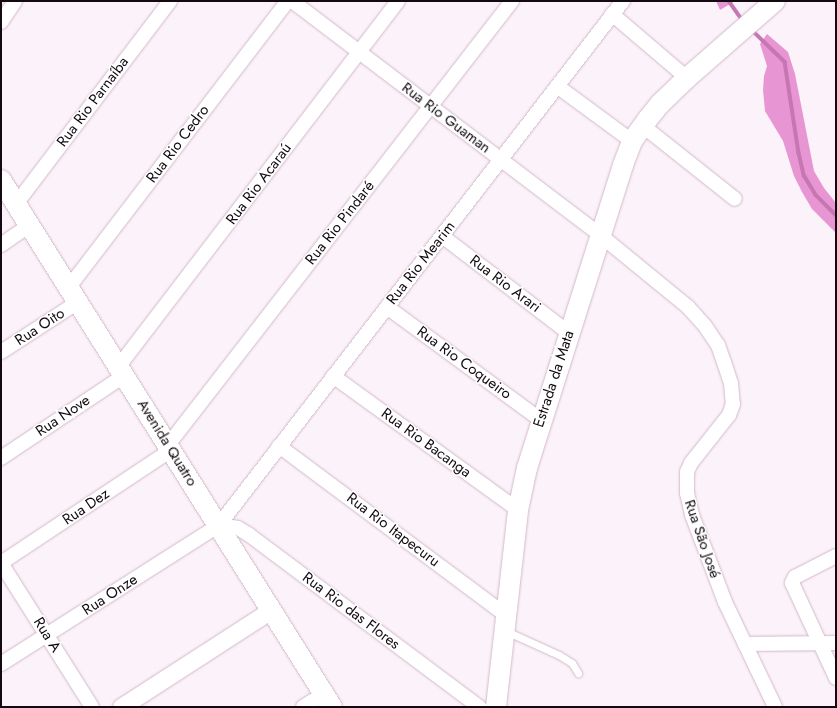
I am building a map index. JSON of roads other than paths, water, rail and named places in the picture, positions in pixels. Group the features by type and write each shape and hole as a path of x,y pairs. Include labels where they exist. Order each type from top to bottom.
{"main road":[{"name":"Estrada da Mata","path":"496,707 518,510 527,468 600,235 637,134 687,78 775,1"},
{"name":"Avenida Quatro","path":"1,180 122,370 328,700"}],"street":[{"path":"1,22 15,1"},
{"name":"Rua Rio Parnaíba","path":"16,204 170,1"},
{"name":"Rua Rio Cedro","path":"74,294 288,1"},
{"name":"Rua Rio Guaman","path":"292,1 600,235"},
{"name":"Rua Rio Acaraú","path":"122,370 398,1"},
{"name":"Rua Rio Pindaré","path":"170,448 430,106 512,1"},
{"name":"Rua Rio Mearim","path":"218,525 623,1"},
{"path":"612,14 687,78"},
{"path":"557,86 637,134 735,199"},
{"path":"1,245 30,225"},
{"name":"Rua São José","path":"600,235 688,307 705,326 718,345 731,383 733,404 729,415 691,463 686,481 692,515 725,602 775,707"},
{"name":"Rua Rio Arari","path":"442,236 569,333"},
{"name":"Rua Oito","path":"1,352 74,294"},
{"name":"Rua Rio Coqueiro","path":"387,306 541,420"},
{"name":"Rua Nove","path":"1,458 122,370"},
{"name":"Rua Rio Bacanga","path":"333,376 518,510"},
{"name":"Rua Rio Itapecuru","path":"279,446 505,622"},
{"name":"Rua Dez","path":"1,563 170,448"},
{"name":"Rua Onze","path":"1,664 218,525"},
{"name":"Rua Rio das Flores","path":"218,525 238,528 248,534 479,707"},
{"path":"836,556 795,577 792,582 836,678"},
{"name":"Rua A","path":"1,563 92,707"},
{"path":"121,707 271,610"},
{"path":"744,644 836,643"},
{"path":"303,707 328,700"}],"lane":[{"path":"505,622 572,663 578,673"}],"waterway":[{"path":"729,1 743,21"},
{"path":"752,30 785,62 799,153 804,175 816,195 836,215"}]}
